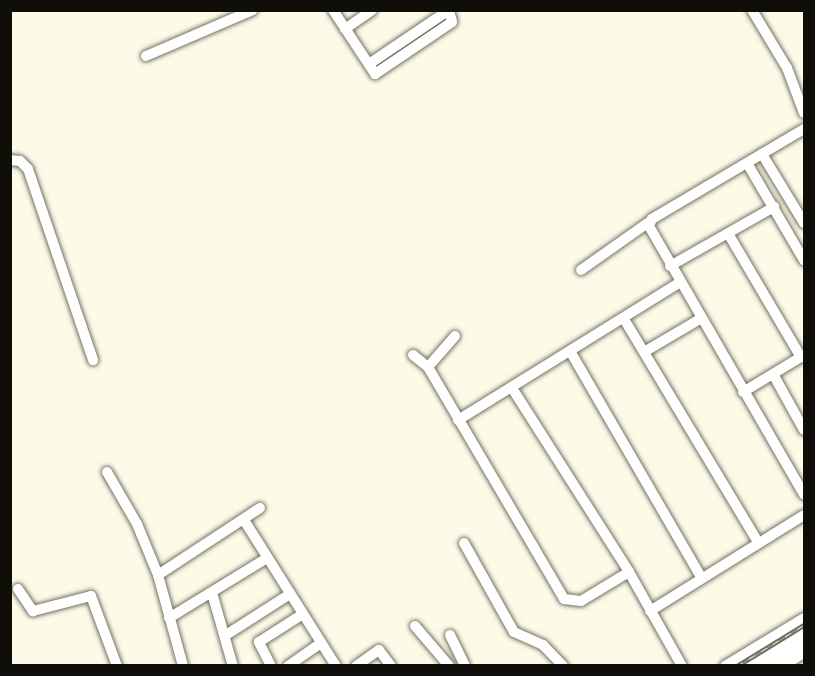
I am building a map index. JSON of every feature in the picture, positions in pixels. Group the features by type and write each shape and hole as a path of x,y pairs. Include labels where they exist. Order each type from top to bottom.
{"highway":[{"path":"751,666 804,634"},
{"path":"778,666 804,649"}],"street":[{"path":"146,56 252,10"},
{"path":"333,10 375,74 452,22 449,11"},
{"path":"345,28 372,10"},
{"path":"752,10 787,68 804,113"},
{"path":"581,270 649,222 804,129"},
{"path":"762,154 804,223"},
{"path":"10,160 20,161 28,169 93,360"},
{"path":"747,163 804,259"},
{"path":"670,266 729,235 774,207"},
{"path":"649,222 679,283 804,495"},
{"path":"729,235 803,356 743,392"},
{"path":"458,420 679,283"},
{"path":"624,319 758,542"},
{"path":"644,352 700,319"},
{"path":"428,368 441,348 455,336"},
{"path":"570,351 702,579"},
{"path":"412,356 428,368 564,599 581,601 629,572"},
{"path":"773,374 804,430"},
{"path":"512,388 629,572 682,666"},
{"path":"107,472 137,524 158,575 183,666"},
{"path":"158,575 260,508"},
{"path":"650,611 804,515"},
{"path":"244,520 336,666"},
{"path":"464,543 514,632 543,645 563,666"},
{"path":"169,618 267,558"},
{"path":"18,589 33,611 92,596 117,666"},
{"path":"212,593 226,634 233,666"},
{"path":"226,634 290,594"},
{"path":"271,666 259,642 303,614"},
{"path":"725,666 804,618"},
{"path":"415,626 449,666"},
{"path":"450,635 465,666"},
{"path":"288,666 321,643"},
{"path":"356,666 379,650 391,666"}],"railway":[{"path":"737,666 804,625"}]}
